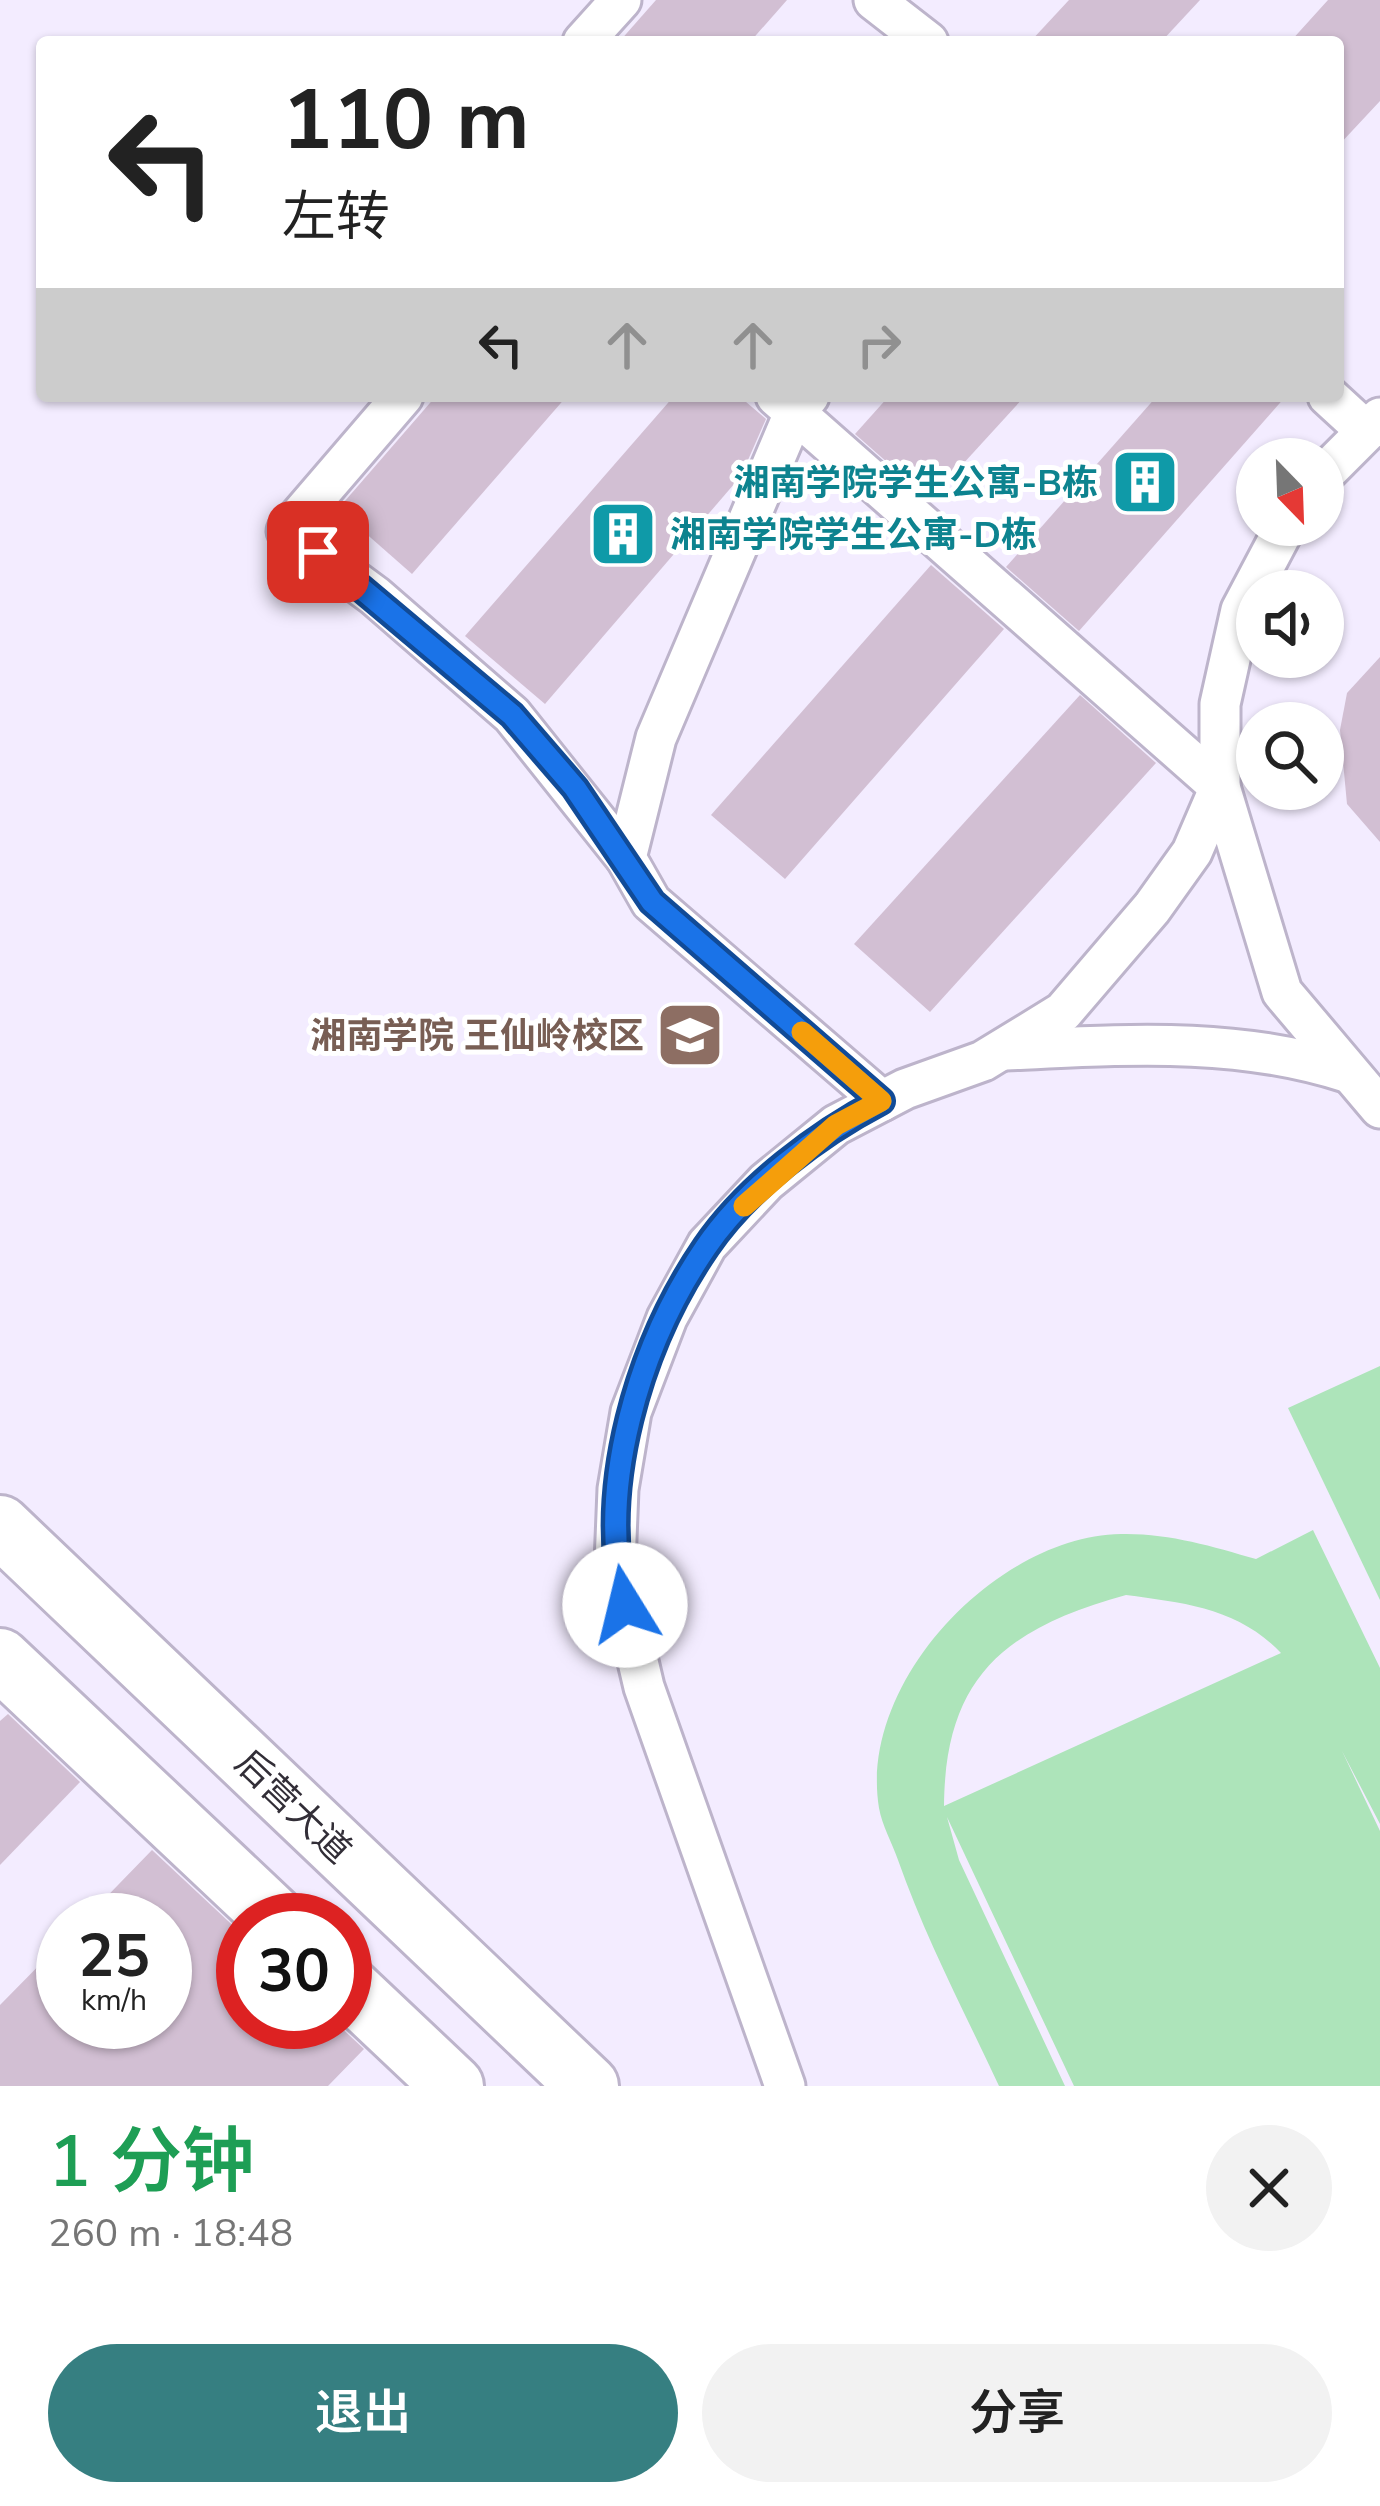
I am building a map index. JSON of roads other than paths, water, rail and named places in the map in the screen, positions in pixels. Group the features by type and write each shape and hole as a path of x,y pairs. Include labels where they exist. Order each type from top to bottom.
{"main road":[{"name":"后营大道","path":"0,1526 589,2086"},
{"path":"0,1659 248,1893"},
{"path":"372,2013 434,2080"}],"street":[{"path":"588,36 621,0"},
{"path":"874,0 920,36"},
{"path":"398,402 287,531 391,610 512,715 626,858 652,902 881,1101"},
{"path":"626,858 656,737 794,402"},
{"path":"795,402 1220,787"},
{"path":"1337,402 1372,424 1344,453"},
{"path":"1275,546 1241,610 1220,704 1220,787 1282,992 1380,1108"},
{"path":"785,2086 644,1687 615,1564 618,1490 632,1412 667,1318 707,1245 766,1182 836,1125 1001,1051 1063,1012 1113,958 1192,852 1220,787"},
{"path":"1001,1051 1189,1043 1301,1058 1347,1072"}],"place":[{"name":"湘南学院学生公寓-B栋","path":"1145,482"},
{"name":"湘南学院学生公寓-D栋","path":"623,534"},
{"name":"湘南学院 王仙岭校区","path":"690,1035"}]}
